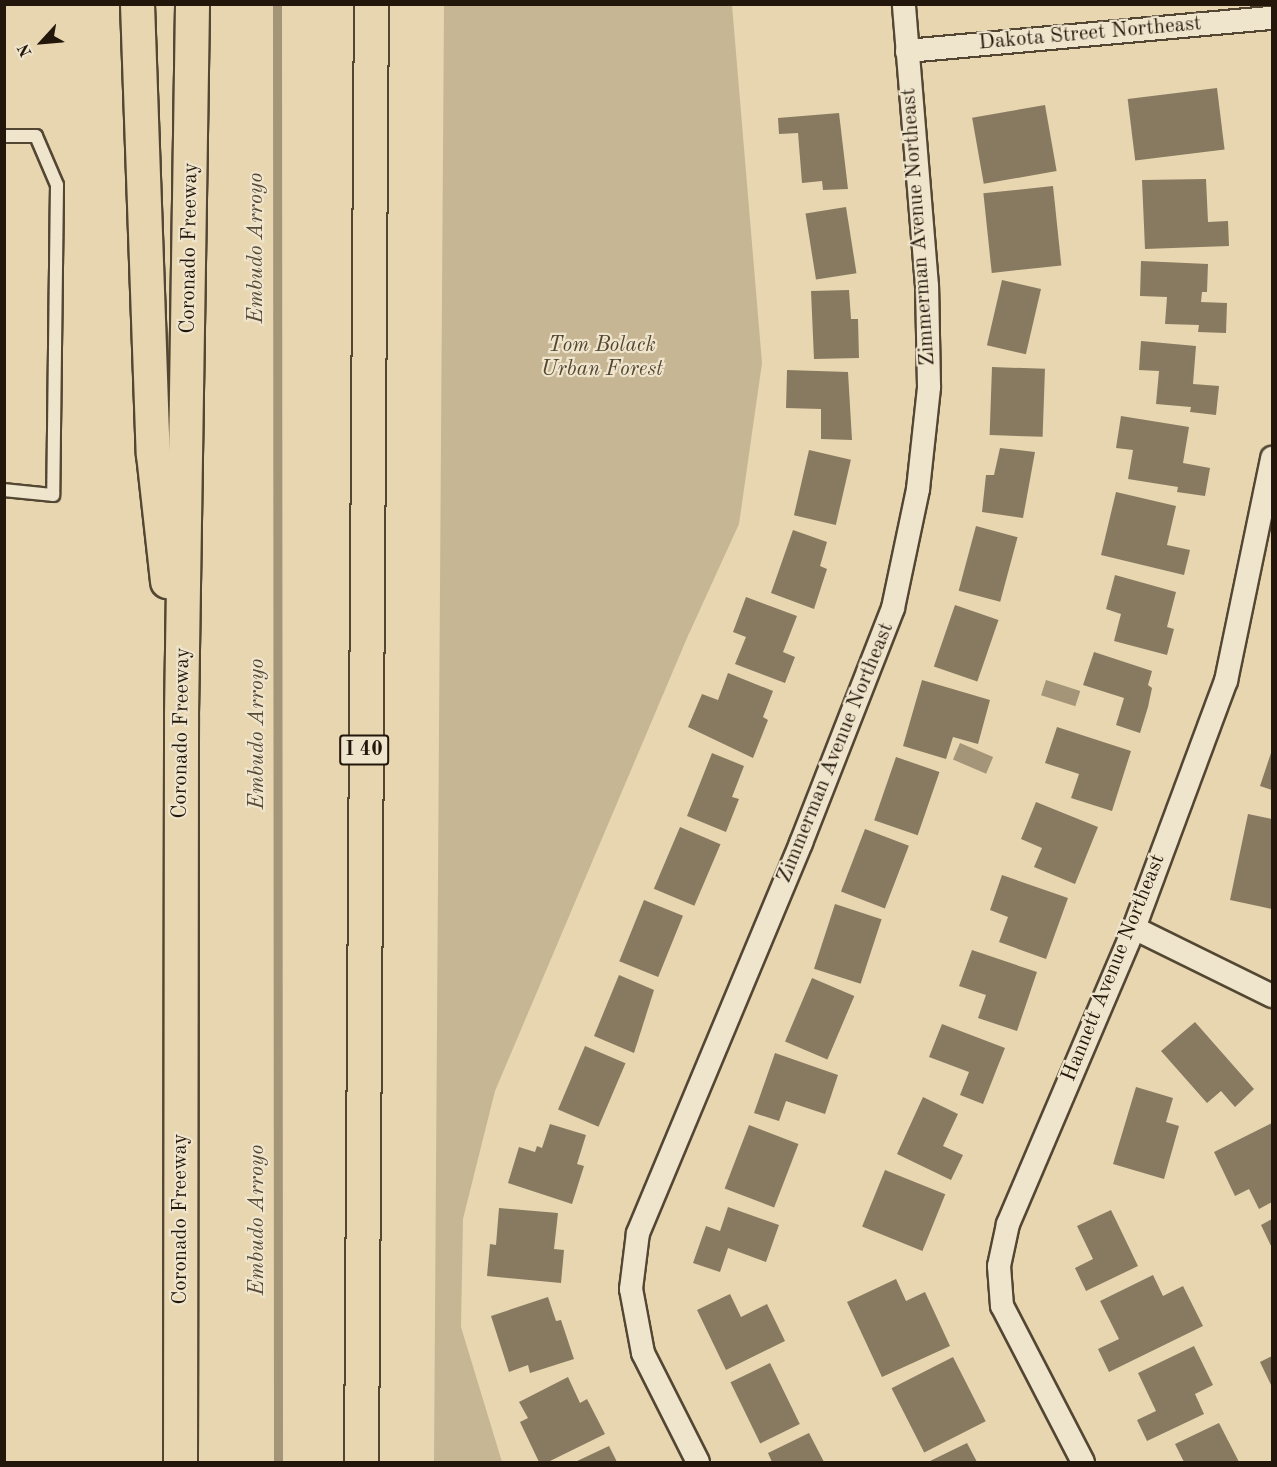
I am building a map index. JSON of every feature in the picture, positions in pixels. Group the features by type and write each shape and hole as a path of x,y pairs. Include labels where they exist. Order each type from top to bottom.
{"highway":[{"path":"137,4 153,453 182,714"},
{"name":"Coronado Freeway","path":"180,1462 182,714 192,4"},
{"name":"I 40","path":"361,1462 367,223 373,4"}],"street":[{"name":"Zimmerman Avenue Northeast","path":"698,1462 643,1353 631,1288 638,1233 801,843 893,608 918,489 929,387 927,286 904,4"},
{"name":"Dakota Street Northeast","path":"908,51 1272,18"},
{"name":"Hannett Avenue Northeast","path":"1083,1462 1002,1306 999,1266 1008,1224 1134,928 1226,681 1272,458"},
{"path":"1134,928 1272,996"}],"lane":[{"path":"4,136 36,136 57,185 53,495 4,490"}],"green space":[{"name":"Tom Bolack Urban Forest","path":"444,5 732,5 762,363 739,524 687,638 495,1091 463,1219 461,1327 502,1462 434,1462"}],"shaded area":[{"path":"1046,680 1080,691 1075,706 1041,695"},
{"path":"960,743 993,757 986,774 953,760"}],"building":[{"path":"1217,88 1225,150 1135,161 1128,99"},
{"path":"1045,105 1057,171 984,184 972,118"},
{"path":"839,113 848,189 823,190 822,181 802,183 798,133 779,134 778,118"},
{"path":"1206,179 1208,222 1228,221 1229,246 1145,249 1142,180"},
{"path":"1053,186 1061,266 992,273 983,193"},
{"path":"846,207 856,273 816,280 806,213"},
{"path":"1141,261 1208,264 1207,292 1202,292 1201,302 1227,303 1226,333 1198,332 1199,325 1165,324 1167,297 1140,296"},
{"path":"1002,280 1041,289 1026,354 987,345"},
{"path":"849,290 851,319 858,319 859,358 814,359 811,291"},
{"path":"1141,341 1196,346 1193,384 1219,386 1216,415 1190,412 1191,407 1156,404 1159,371 1139,370"},
{"path":"992,367 1045,369 1043,437 990,435"},
{"path":"787,370 848,372 852,440 821,439 821,409 786,408"},
{"path":"1121,416 1189,427 1183,463 1210,468 1205,496 1177,492 1178,487 1128,479 1133,450 1116,448"},
{"path":"1000,448 1035,452 1023,518 982,512 986,475 994,475"},
{"path":"809,450 851,460 836,525 794,515"},
{"path":"1116,492 1176,506 1167,545 1190,550 1184,575 1101,555"},
{"path":"976,526 1018,537 1000,602 959,591"},
{"path":"793,530 827,542 820,566 827,569 814,609 771,593"},
{"path":"1115,575 1176,592 1167,627 1174,629 1167,655 1114,641 1121,614 1106,609"},
{"path":"746,597 797,616 783,652 795,657 785,683 735,664 746,637 733,632"},
{"path":"955,605 998,620 977,681 934,666"},
{"path":"1094,652 1152,671 1148,685 1152,688 1140,733 1116,725 1124,698 1083,685"},
{"path":"728,673 773,691 763,717 768,720 753,758 688,727 702,694 718,700"},
{"path":"922,680 990,700 978,744 953,737 946,759 903,746"},
{"path":"1057,727 1131,751 1112,811 1071,798 1079,774 1045,763"},
{"path":"1272,750 1272,790 1260,786"},
{"path":"712,753 744,766 732,797 739,799 726,832 687,816"},
{"path":"896,757 939,772 918,835 874,820"},
{"path":"1036,802 1098,827 1075,884 1034,867 1042,848 1021,839"},
{"path":"1248,814 1272,819 1272,909 1230,900"},
{"path":"680,827 721,844 694,906 654,889"},
{"path":"865,829 909,846 885,908 841,892"},
{"path":"1002,875 1068,898 1046,959 999,942 1008,917 990,910"},
{"path":"644,900 683,916 658,977 619,961"},
{"path":"835,904 882,919 861,984 814,969"},
{"path":"972,950 1037,972 1017,1031 978,1018 986,995 959,986"},
{"path":"619,975 654,990 634,1053 594,1036"},
{"path":"812,978 854,996 827,1059 785,1042"},
{"path":"1195,1022 1254,1089 1235,1107 1221,1091 1207,1103 1161,1051"},
{"path":"942,1024 1005,1048 983,1104 960,1095 969,1072 929,1057"},
{"path":"585,1046 626,1063 599,1127 558,1110"},
{"path":"775,1053 838,1075 825,1114 786,1101 779,1121 754,1113"},
{"path":"1136,1087 1173,1098 1166,1122 1179,1126 1164,1179 1113,1164"},
{"path":"923,1097 958,1114 943,1146 963,1155 951,1180 897,1154"},
{"path":"1272,1123 1272,1202 1259,1209 1249,1189 1235,1196 1214,1152"},
{"path":"550,1124 586,1135 577,1164 584,1166 572,1204 508,1183 519,1147 535,1152 537,1146 542,1148"},
{"path":"749,1125 798,1144 774,1207 725,1188"},
{"path":"885,1170 945,1194 922,1251 862,1227"},
{"path":"728,1207 779,1225 766,1262 728,1248 720,1272 693,1263 706,1226 720,1231"},
{"path":"499,1208 558,1213 554,1249 564,1250 561,1283 487,1276 490,1244 496,1245"},
{"path":"1111,1210 1138,1266 1086,1291 1075,1268 1093,1259 1077,1226"},
{"path":"1272,1219 1272,1248 1261,1225"},
{"path":"1153,1275 1163,1296 1183,1286 1203,1326 1109,1372 1098,1349 1119,1339 1100,1301"},
{"path":"896,1279 906,1301 925,1292 950,1346 882,1377 847,1302"},
{"path":"730,1294 741,1317 767,1304 785,1341 726,1370 697,1310"},
{"path":"548,1297 556,1321 561,1320 574,1359 530,1373 528,1365 509,1372 491,1316"},
{"path":"1194,1346 1213,1385 1195,1394 1204,1414 1147,1441 1137,1420 1156,1411 1138,1373"},
{"path":"1272,1356 1272,1387 1260,1362"},
{"path":"953,1357 986,1421 924,1452 892,1388"},
{"path":"770,1363 800,1424 760,1443 730,1382"},
{"path":"568,1377 580,1403 587,1399 605,1434 548,1462 539,1462 520,1422 528,1418 519,1402"},
{"path":"1219,1423 1239,1462 1184,1462 1175,1444"},
{"path":"809,1433 824,1462 772,1462 768,1453"},
{"path":"967,1443 977,1462 928,1462"},
{"path":"609,1446 617,1462 575,1462"}],"waterway":[{"name":"Embudo Arroyo","path":"277,4 278,1462"}]}
